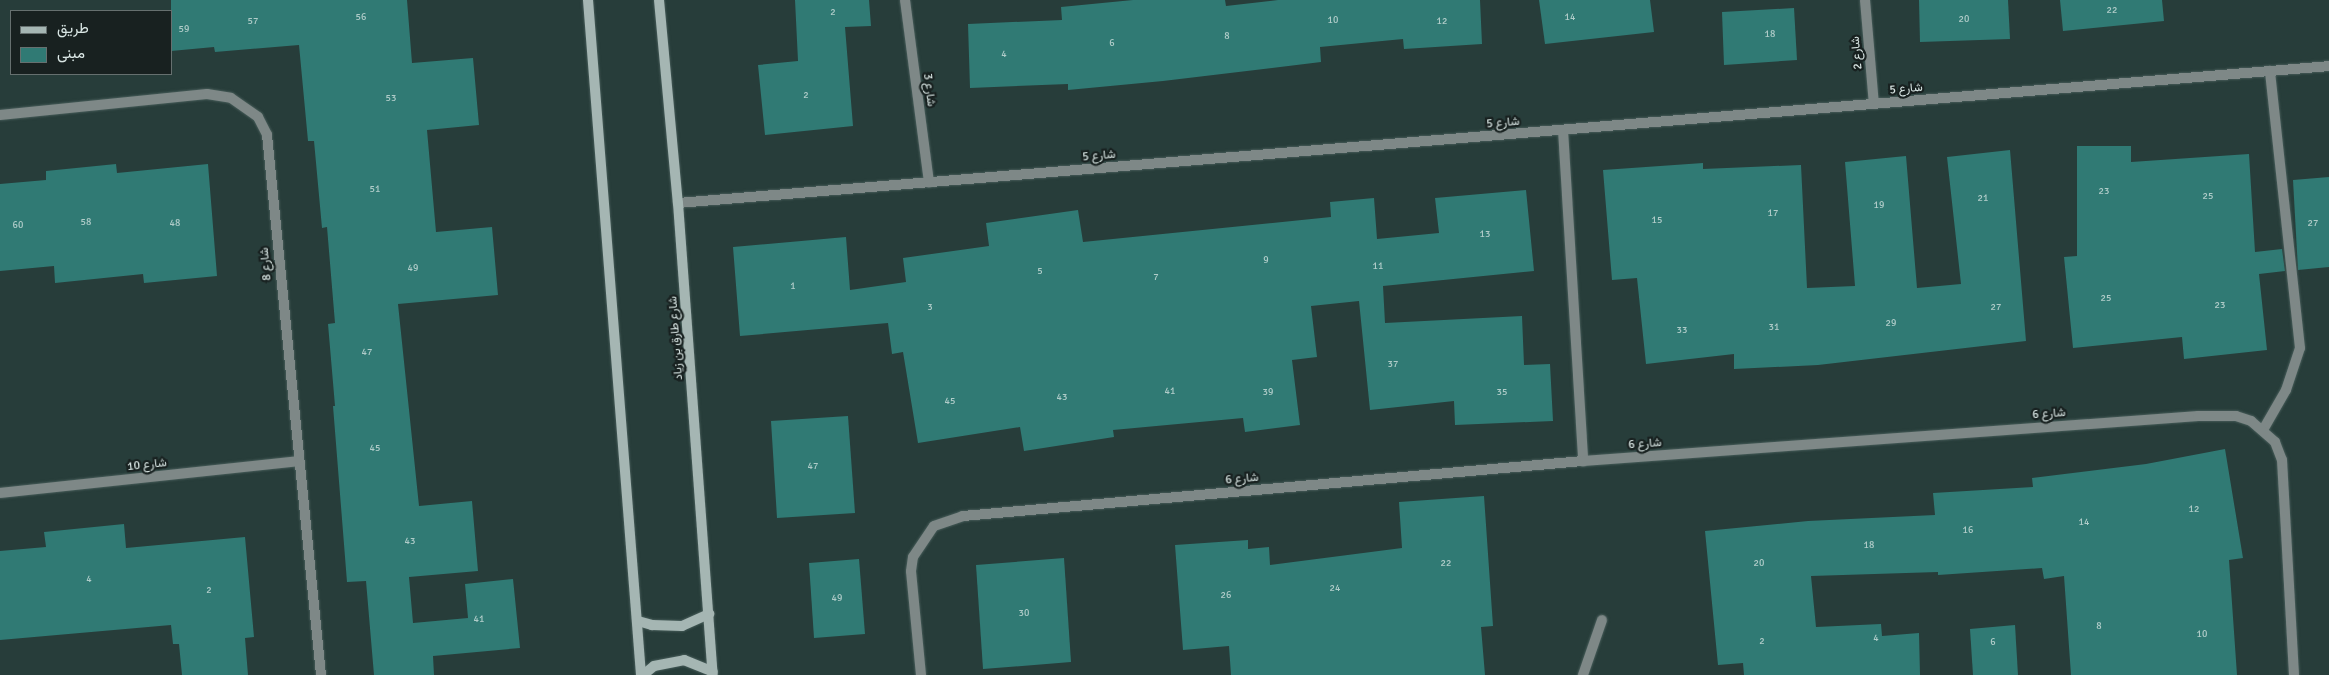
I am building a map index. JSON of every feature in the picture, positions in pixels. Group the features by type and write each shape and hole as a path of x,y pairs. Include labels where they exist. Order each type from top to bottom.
{"main road":[{"path":"588,0 642,675"},
{"name":"شارع طارق بن زياد","path":"659,0 678,203 713,674"},
{"path":"638,621 652,626 682,626 709,614"},
{"path":"642,675 654,666 684,660 713,674"}],"street":[{"name":"شارع 3","path":"905,0 929,182"},
{"name":"شارع 2","path":"1865,0 1874,104"},
{"name":"شارع 5","path":"678,203 2329,66"},
{"path":"2263,430 2286,390 2300,348 2270,71"},
{"name":"شارع 8","path":"0,115 207,94 231,98 258,117 266,135 321,675"},
{"path":"1564,130 1583,461"},
{"name":"شارع 6","path":"921,675 912,564 927,533 948,519 1583,461 2198,416 2236,416 2251,421 2263,430 2275,442 2282,460 2294,675"},
{"name":"شارع 10","path":"0,492 298,461"},
{"path":"1584,675 1602,620"}],"building":[{"path":"171,0 407,0 412,63 473,58 479,125 427,130 436,232 492,227 498,295 398,304 419,506 472,501 478,571 409,577 413,623 468,618 465,584 513,579 520,648 433,656 434,675 374,675 366,581 347,582 328,324 335,323 327,227 322,228 314,141 308,141 299,45 215,52 214,47 172,51"},
{"path":"795,0 869,0 871,26 845,27 853,126 765,135 758,65 798,61"},
{"path":"1133,0 1225,0 1226,6 1278,0 1480,0 1482,44 1404,49 1403,39 1320,47 1321,62 1163,81 1068,90 1068,84 970,88 968,24 1062,20 1061,7"},
{"path":"1539,0 1650,0 1654,32 1545,44"},
{"path":"1919,0 2008,0 2010,39 1920,42"},
{"path":"2060,0 2162,0 2164,21 2063,31"},
{"path":"1794,8 1797,60 1724,65 1722,12"},
{"path":"2077,146 2131,146 2131,162 2249,154 2255,252 2282,249 2285,271 2259,274 2267,350 2184,359 2182,337 2073,348 2064,257 2077,256"},
{"path":"2010,150 2026,341 1818,365 1734,369 1734,354 1646,364 1637,278 1612,280 1603,170 1703,163 1703,169 1801,165 1807,288 1855,286 1845,162 1906,156 1917,288 1961,284 1947,157"},
{"path":"116,164 117,173 208,164 217,276 144,283 143,274 55,283 54,266 0,271 0,184 46,180 46,171"},
{"path":"2329,177 2329,267 2298,270 2293,180"},
{"path":"1526,190 1534,271 1383,286 1385,323 1522,316 1524,365 1550,364 1553,421 1455,425 1454,401 1370,410 1359,301 1311,306 1317,357 1292,360 1300,425 1245,432 1243,418 1113,430 1114,437 1024,451 1020,427 918,443 903,352 892,354 888,323 740,336 733,247 846,237 850,290 906,282 903,258 989,246 986,223 1078,210 1083,242 1331,217 1330,202 1374,198 1377,239 1439,233 1435,198"},
{"path":"848,416 855,513 777,518 771,421"},
{"path":"2225,449 2243,558 2229,560 2237,675 2071,675 2064,576 2044,579 2042,568 1938,575 1938,572 1811,576 1816,627 1881,624 1882,636 1919,633 1920,675 1744,675 1743,663 1718,665 1705,531 1808,521 1935,515 1933,493 2033,487 2032,478 2146,464"},
{"path":"1484,496 1493,626 1481,627 1485,675 1231,675 1229,646 1183,650 1175,545 1248,540 1248,549 1269,547 1270,565 1402,548 1399,502"},
{"path":"124,524 126,548 245,537 254,637 245,638 248,675 182,675 179,644 173,644 171,625 0,640 0,551 46,547 44,532"},
{"path":"1064,558 1071,662 983,669 976,565"},
{"path":"859,559 865,634 814,638 809,563"},
{"path":"2015,625 2018,675 1973,675 1970,629"}]}
